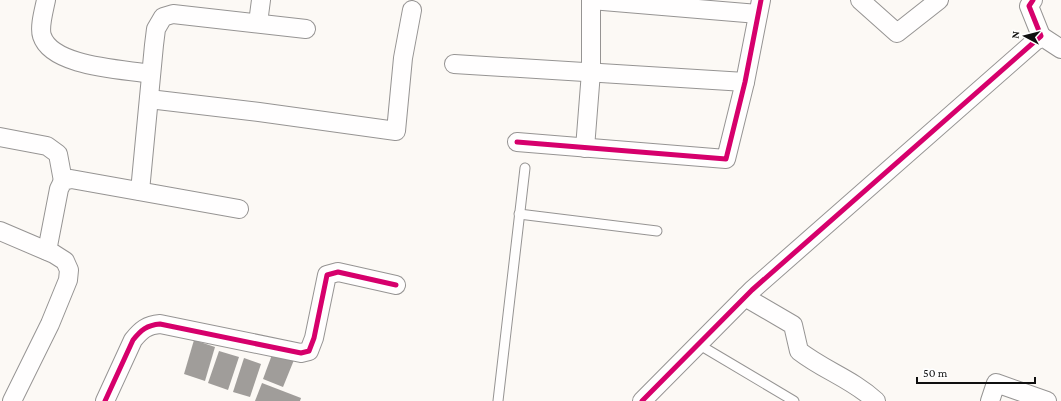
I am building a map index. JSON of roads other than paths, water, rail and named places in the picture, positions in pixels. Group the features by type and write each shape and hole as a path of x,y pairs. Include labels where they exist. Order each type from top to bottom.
{"street":[{"path":"46,0 42,34 46,46 58,55 79,62 151,74"},
{"path":"258,23 261,0"},
{"path":"517,142 585,148 726,160 745,82 760,7 591,0 591,72 585,148"},
{"path":"860,0 897,33 939,0"},
{"path":"1029,2 1041,36 1061,49"},
{"path":"149,99 396,131 403,58 412,10"},
{"path":"140,191 156,29 163,17 173,14 306,28"},
{"path":"642,401 745,297 1041,36"},
{"path":"454,64 745,82"},
{"path":"0,137 47,146 58,154 63,181 59,189 47,251"},
{"path":"63,181 80,179 239,209"},
{"path":"0,231 47,251 65,262 69,270 68,280 50,324 12,401"},
{"path":"105,401 133,340 139,333 150,325 160,324 301,353 309,350 314,338 327,275 338,272 396,285"},
{"path":"745,297 793,325 799,351 822,367 861,387 876,401"},
{"path":"990,401 996,383 1046,401"}],"lane":[{"path":"498,401 525,168"},
{"path":"519,214 657,232"},
{"path":"698,344 794,401"}]}
